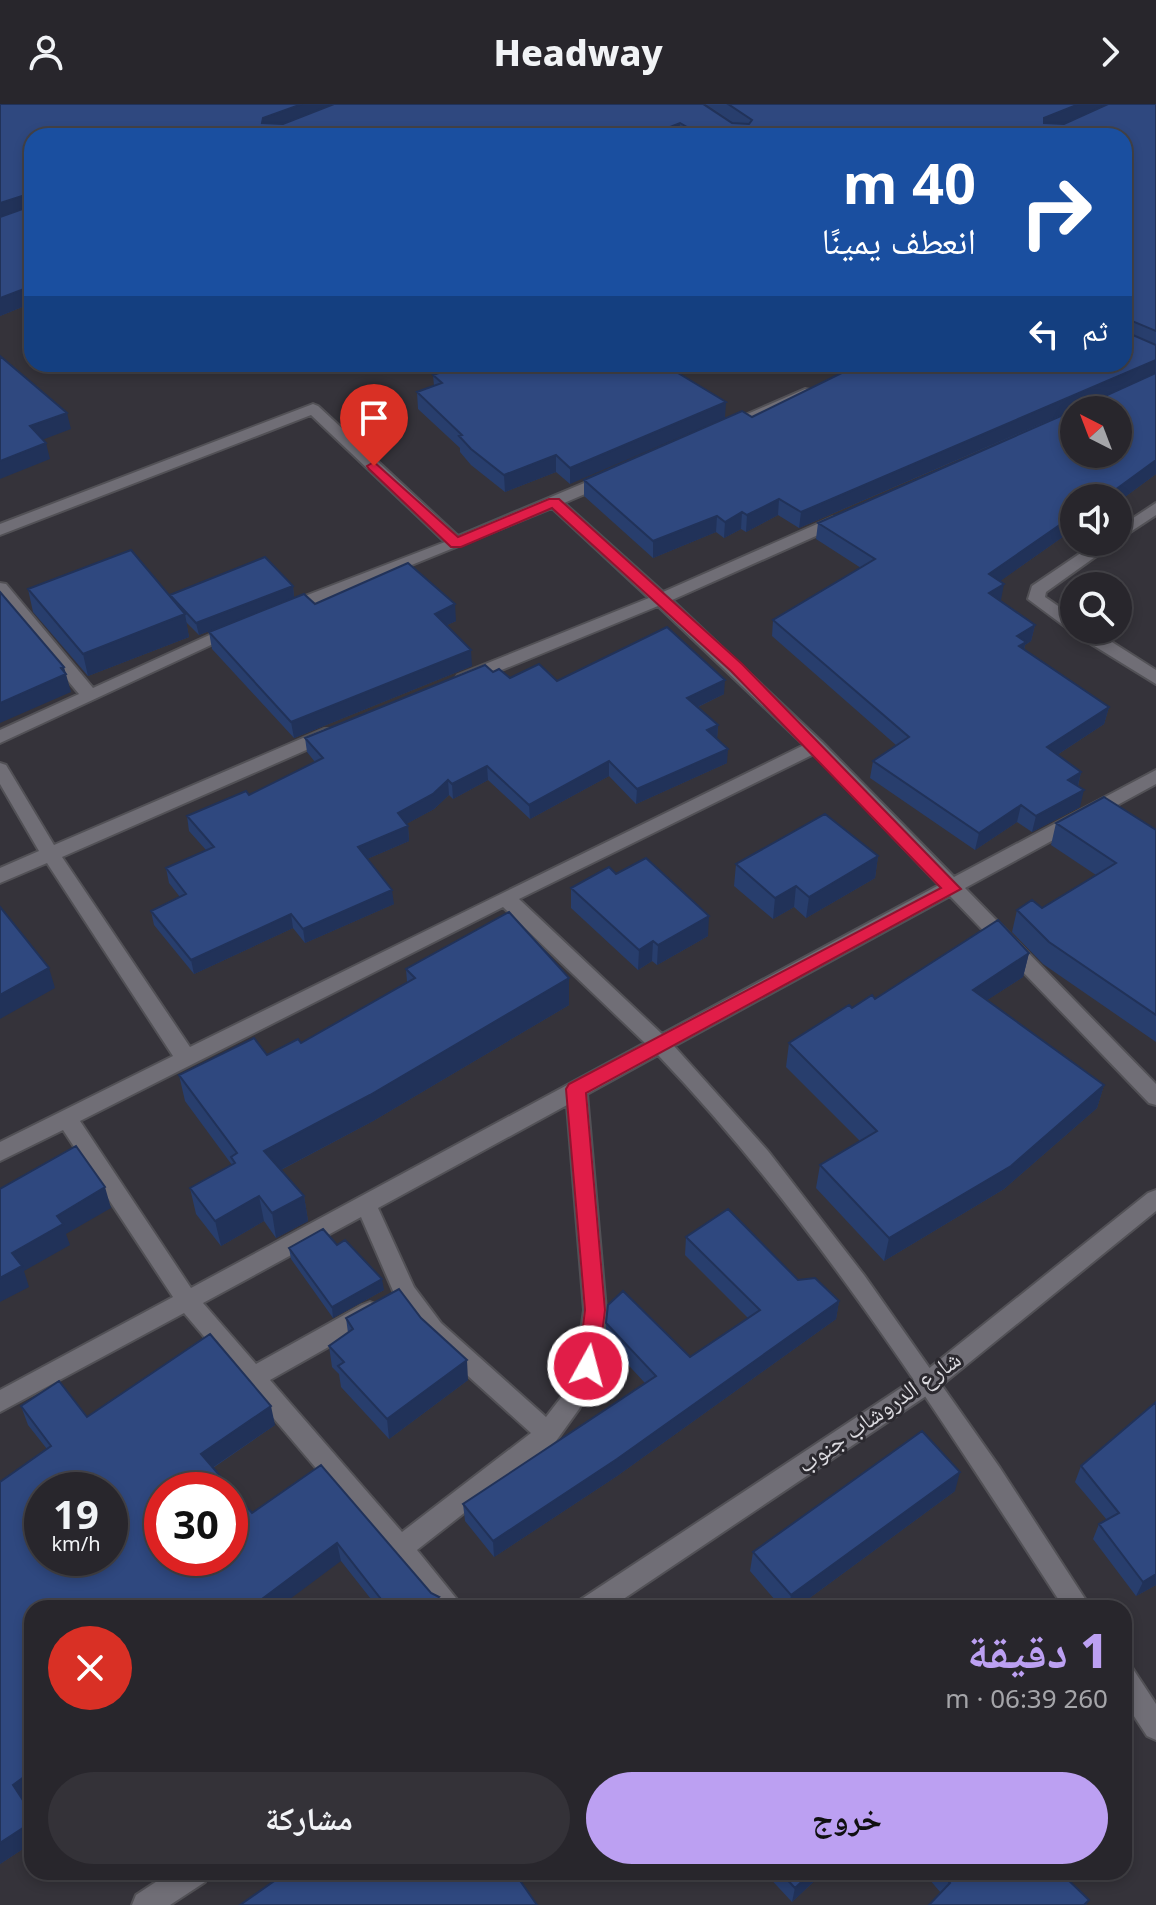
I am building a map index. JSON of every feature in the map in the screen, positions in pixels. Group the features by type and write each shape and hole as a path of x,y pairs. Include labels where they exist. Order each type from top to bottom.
{"street":[{"path":"708,434 819,386"},
{"path":"0,530 313,409 456,543"},
{"path":"0,737 89,694 262,619 456,543 624,471"},
{"path":"554,502 816,746 1156,1097"},
{"path":"1132,525 1156,508"},
{"path":"442,688 661,599 860,510"},
{"path":"1064,572 1088,556"},
{"path":"1060,575 1038,590 1036,599 1060,615"},
{"path":"0,588 89,694"},
{"path":"1103,644 1156,678"},
{"path":"0,876 354,723"},
{"path":"0,1152 185,1057 816,746"},
{"path":"0,769 50,854 185,1057"},
{"path":"0,1402 576,1089 953,889 1156,776"},
{"path":"505,898 662,1046 739,1133 842,1259 930,1381 1073,1600"},
{"path":"400,1548 548,1434 571,1402 588,1366 595,1310 576,1089"},
{"path":"67,1118 186,1299 444,1600"},
{"name":"شارع الدروشاب جنوب","path":"601,1600 930,1381 1156,1199"},
{"path":"366,1204 405,1293 441,1339 548,1434"},
{"path":"252,1378 405,1293"},
{"path":"1132,1690 1156,1727"},
{"path":"146,1905 183,1880"}],"building":[{"path":"0,104 302,104 263,118 262,123 283,124 334,104 703,104 732,123 749,124 752,120 728,104 1079,104 1044,118 1044,123 1064,124 1108,104 1156,104 1156,331 1132,321 1132,128 689,128 680,123 667,128 24,128 24,195 0,203"},
{"path":"24,208 24,289 0,298 0,217"},
{"path":"1132,335 1156,345 1156,360 1132,370"},
{"path":"0,356 67,413 30,426 46,443 0,461"},
{"path":"442,372 676,372 726,402 570,468 556,455 504,475 471,449 459,436 462,435 417,392 442,383 433,375"},
{"path":"844,372 1128,372 1072,396 1060,396 1060,401 801,512 779,499 747,515 742,512 725,522 717,516 653,541 584,480 742,411 752,417"},
{"path":"1156,373 1156,460 1123,484 1060,484 1060,525 989,574 1004,584 989,593 1035,625 1017,636 1026,642 1019,646 1109,707 1047,747 1081,772 1068,780 1084,790 1036,816 1021,805 979,833 873,761 909,737 773,620 875,559 818,523 1060,416 1060,468 1132,468 1132,396 1105,396"},
{"path":"131,550 185,614 83,654 28,589"},
{"path":"265,557 293,586 196,623 170,595"},
{"path":"408,563 455,604 435,614 471,650 291,722 209,632 304,594 315,604"},
{"path":"0,592 64,667 61,668 66,674 0,703"},
{"path":"667,627 725,680 687,698 718,725 707,730 728,749 637,789 609,761 529,805 487,766 452,784 448,780 433,794 398,813 408,826 358,847 392,890 303,929 291,914 191,960 151,911 186,894 166,868 214,847 187,816 246,791 249,795 323,758 305,738 485,665 493,672 499,669 510,678 539,664 557,681"},
{"path":"1104,797 1156,830 1156,1015 1049,942 1017,910 1032,900 1042,908 1116,863 1056,823"},
{"path":"825,814 878,856 809,897 796,886 775,898 736,864"},
{"path":"646,858 709,916 658,945 653,941 639,950 571,888 609,867 616,874"},
{"path":"0,907 49,968 0,995"},
{"path":"509,912 569,978 370,1095 264,1151 304,1196 272,1213 259,1196 215,1221 190,1188 235,1163 231,1157 237,1153 179,1075 254,1038 267,1055 298,1039 301,1043 415,978 406,969"},
{"path":"998,920 1029,953 973,990 1104,1085 1011,1166 889,1238 820,1165 877,1131 789,1043 849,1005 852,1008 872,995 875,999"},
{"path":"76,1146 105,1187 57,1216 63,1224 12,1253 22,1266 0,1278 0,1189"},
{"path":"728,1209 798,1280 815,1278 839,1301 617,1459 493,1541 463,1504 656,1376 606,1323 608,1305 623,1291 690,1357 760,1310 686,1237"},
{"path":"323,1229 337,1245 345,1240 382,1279 332,1307 289,1248"},
{"path":"399,1289 421,1318 467,1360 387,1419 338,1366 344,1362 329,1346 353,1329 346,1318"},
{"path":"210,1334 271,1406 201,1454 217,1472 144,1472 144,1576 248,1576 248,1508 252,1513 321,1465 431,1593 439,1597 435,1600 382,1600 337,1543 261,1600 24,1600 24,1777 13,1785 24,1802 24,1827 0,1843 0,1482 51,1446 21,1406 59,1381 87,1417"},
{"path":"1156,1402 1156,1574 1143,1582 1099,1524 1119,1513 1081,1466"},
{"path":"922,1431 960,1472 791,1595 753,1552"},
{"path":"276,1880 520,1880 537,1905 240,1905"},
{"path":"788,1880 804,1880 795,1888"},
{"path":"948,1880 1068,1880 1089,1900 1084,1905 929,1905 950,1883"}],"route":[{"path":"374,466 456,543 554,502 736,668 816,746 953,889 576,1089 595,1310 588,1366"}]}
